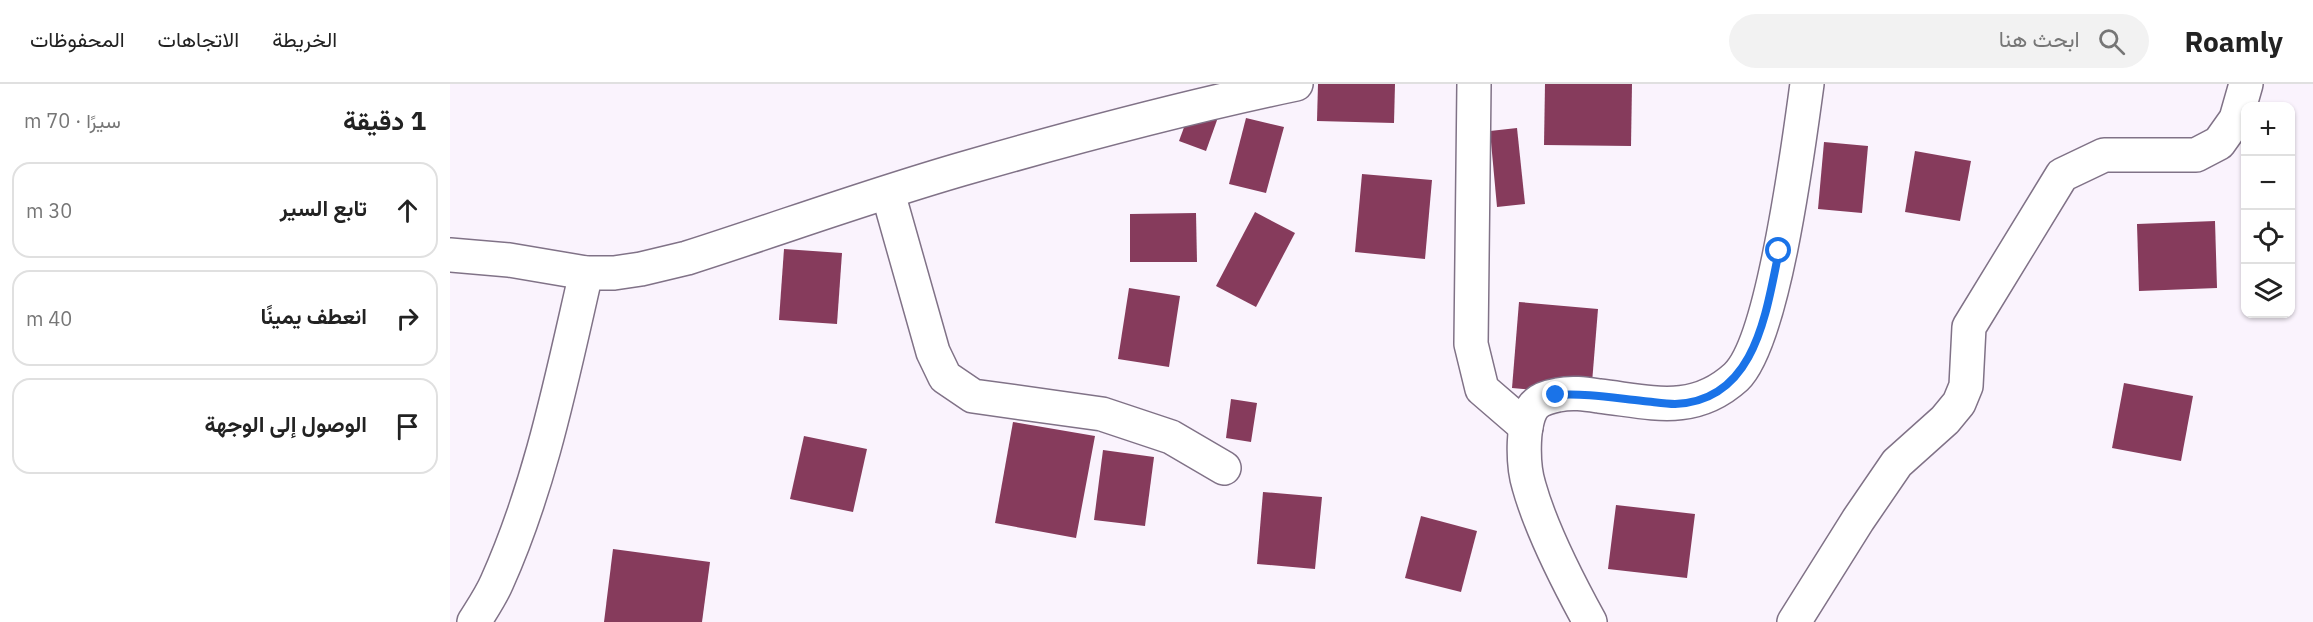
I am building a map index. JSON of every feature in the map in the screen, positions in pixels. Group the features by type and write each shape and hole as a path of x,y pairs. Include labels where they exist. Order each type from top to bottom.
{"street":[{"path":"450,255 509,260 586,273 632,270 687,258 968,167 1144,119 1296,84"},
{"path":"1474,84 1471,344 1482,389 1526,427"},
{"path":"1590,622 1564,572 1528,484 1525,465 1526,427 1530,412 1537,402 1556,395 1575,393 1675,404 1698,401 1717,392 1738,375 1752,354 1766,312 1794,173 1807,84"},
{"path":"1794,622 1858,520 1897,464 1945,420 1959,403 1966,386 1969,327 2062,174 2104,155 2196,155 2219,143 2236,119 2246,84"},
{"path":"888,193 933,352 945,377 973,396 1102,414 1171,437 1224,468"},
{"path":"474,622 496,584 517,534 546,442 586,273"}],"building":[{"path":"1318,84 1395,84 1394,123 1317,121"},
{"path":"1545,84 1632,84 1631,146 1544,145"},
{"path":"1194,100 1221,109 1206,151 1179,141"},
{"path":"1246,118 1284,127 1266,193 1229,184"},
{"path":"1517,128 1525,204 1497,207 1490,131"},
{"path":"1824,142 1868,146 1862,213 1818,209"},
{"path":"1915,151 1971,161 1960,221 1905,212"},
{"path":"1362,174 1432,180 1425,259 1355,252"},
{"path":"1255,212 1295,233 1256,307 1216,286"},
{"path":"1196,213 1197,262 1130,262 1130,214"},
{"path":"2215,221 2217,288 2139,291 2137,224"},
{"path":"784,249 842,253 837,324 779,320"},
{"path":"1129,288 1180,296 1169,367 1118,359"},
{"path":"1519,302 1598,309 1591,395 1512,388"},
{"path":"2124,383 2193,396 2181,461 2112,448"},
{"path":"1231,399 1257,403 1251,442 1226,438"},
{"path":"1013,422 1095,436 1076,538 995,523"},
{"path":"804,436 867,449 853,512 790,499"},
{"path":"1103,450 1154,457 1145,526 1094,520"},
{"path":"1263,492 1322,497 1315,569 1257,564"},
{"path":"1616,505 1695,514 1687,578 1608,569"},
{"path":"1421,516 1477,531 1461,592 1405,578"},
{"path":"613,549 710,562 702,622 604,622"}],"route":[{"path":"1556,395 1575,393 1675,404 1698,401 1717,392 1738,375 1752,354 1766,312 1779,251"}]}
